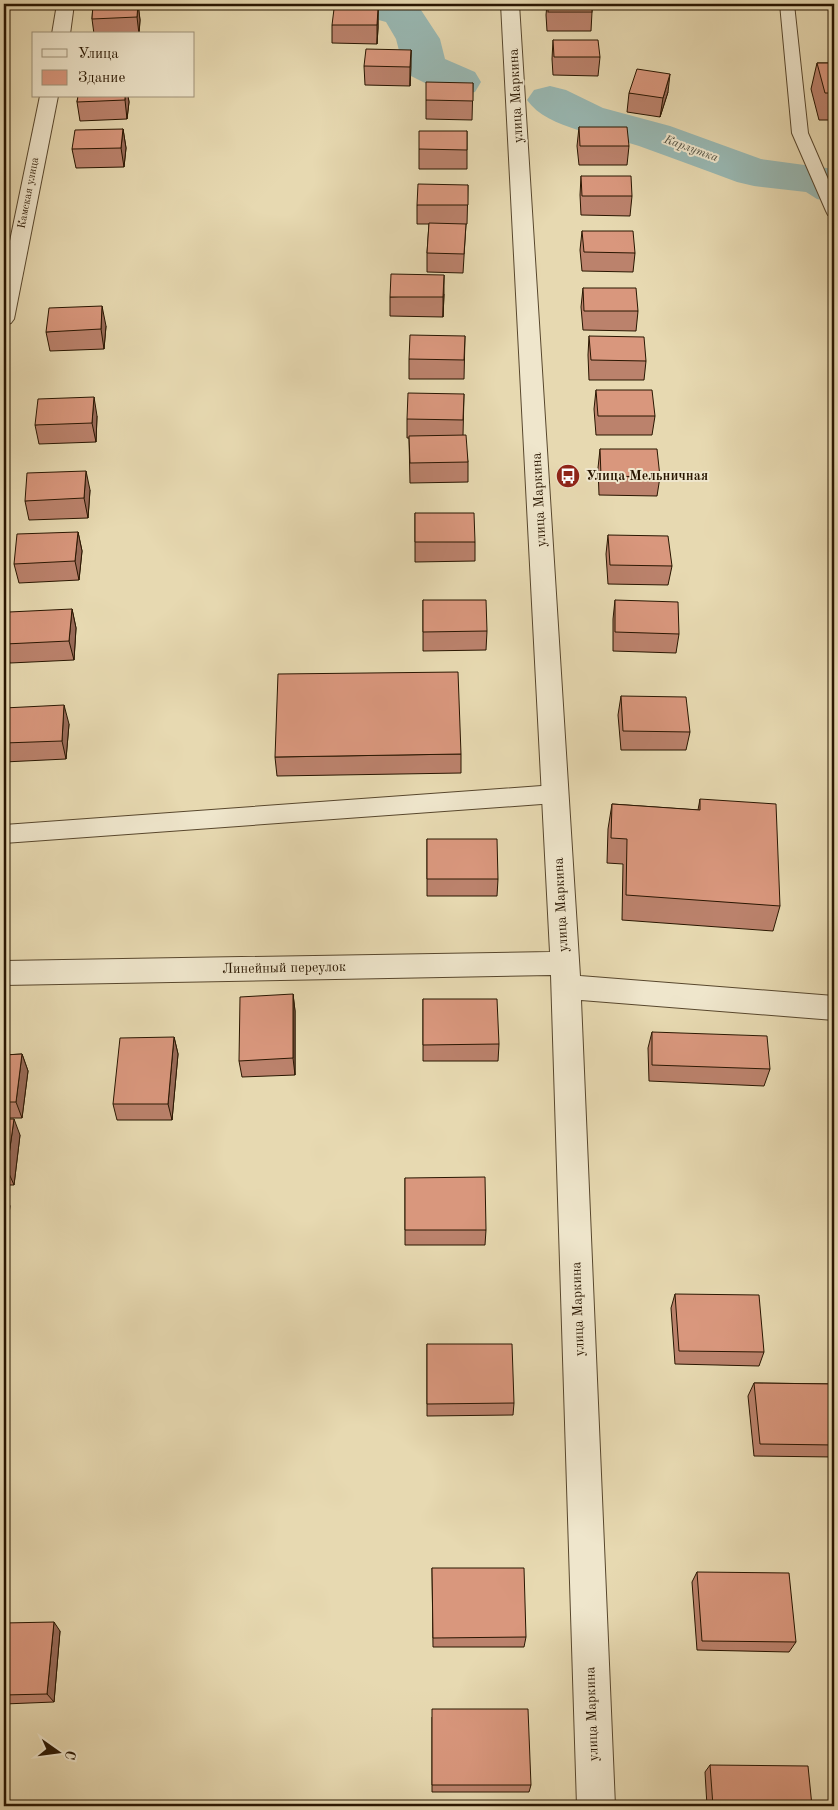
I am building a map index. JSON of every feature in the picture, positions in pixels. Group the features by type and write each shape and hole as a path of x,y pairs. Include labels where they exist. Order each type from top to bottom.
{"street":[{"path":"61,32 65,4"},
{"name":"улица Маркина","path":"510,4 565,975 596,1806"},
{"name":"Камская улица","path":"4,319 49,98"},
{"name":"Линейный переулок","path":"4,973 565,975 834,1008"}],"lane":[{"path":"787,4 800,133 834,211"},
{"path":"4,834 555,794"}],"building":[{"path":"93,4 138,4 137,17 92,19"},
{"path":"548,4 592,4 592,12 548,12"},
{"path":"334,9 378,9 377,25 332,25"},
{"path":"553,40 598,40 600,57 554,57"},
{"path":"366,49 411,50 410,67 364,66"},
{"path":"817,63 834,63 834,93 825,93"},
{"path":"637,69 670,74 663,98 629,93"},
{"path":"426,82 473,83 473,101 426,100"},
{"path":"78,98 125,98 125,100 77,102"},
{"path":"579,127 627,127 629,146 580,146"},
{"path":"123,129 121,148 72,149 75,130"},
{"path":"419,131 467,131 467,150 419,149"},
{"path":"581,176 631,176 632,196 582,196"},
{"path":"418,184 468,185 468,205 417,205"},
{"path":"429,223 466,224 464,254 427,253"},
{"path":"582,231 633,231 635,253 584,252"},
{"path":"391,274 444,275 443,297 390,297"},
{"path":"583,288 636,288 638,311 584,311"},
{"path":"102,306 101,329 46,332 49,308"},
{"path":"410,335 465,336 464,360 409,359"},
{"path":"589,336 644,337 646,361 591,360"},
{"path":"596,390 652,390 655,416 598,416"},
{"path":"408,393 464,394 463,420 407,419"},
{"path":"94,397 92,423 35,425 38,399"},
{"path":"466,435 468,462 410,463 409,436"},
{"path":"600,449 657,449 660,477 601,476"},
{"path":"86,471 84,498 25,501 27,473"},
{"path":"415,513 474,513 475,542 415,542"},
{"path":"78,532 75,561 14,564 17,534"},
{"path":"608,535 668,536 672,566 610,565"},
{"path":"423,600 486,600 487,631 423,632"},
{"path":"615,600 678,602 679,634 615,632"},
{"path":"72,609 69,641 5,644 9,612"},
{"path":"458,672 461,754 275,757 278,674"},
{"path":"621,696 686,697 690,732 623,731"},
{"path":"64,705 62,741 4,743 4,708"},
{"path":"700,799 776,804 780,906 626,895 627,839 611,838 612,804 700,810"},
{"path":"427,839 497,839 498,879 427,879"},
{"path":"293,994 293,1058 239,1061 240,997"},
{"path":"423,999 497,999 499,1044 423,1045"},
{"path":"652,1032 767,1036 770,1069 652,1065"},
{"path":"174,1037 168,1104 113,1104 120,1038"},
{"path":"22,1054 16,1102 4,1102 4,1055"},
{"path":"4,1119 14,1119 7,1169 4,1169"},
{"path":"485,1177 486,1230 405,1230 405,1178"},
{"path":"675,1294 759,1295 764,1352 679,1351"},
{"path":"427,1344 512,1344 514,1403 427,1404"},
{"path":"754,1383 834,1384 834,1445 760,1444"},
{"path":"432,1568 524,1568 526,1637 433,1638"},
{"path":"697,1572 789,1573 796,1642 702,1641"},
{"path":"54,1622 47,1694 4,1695 4,1623"},
{"path":"432,1709 528,1709 531,1785 432,1785"},
{"path":"710,1765 808,1766 812,1806 713,1806"}],"waterway":[{"name":"Карлутка","path":"368,4 402,13 418,39 425,66 459,82"},
{"name":"Карлутка","path":"550,100 587,118 654,136 754,172 819,179 834,189"}],"place":[{"name":"Улица Мельничная","path":"568,476"}]}
